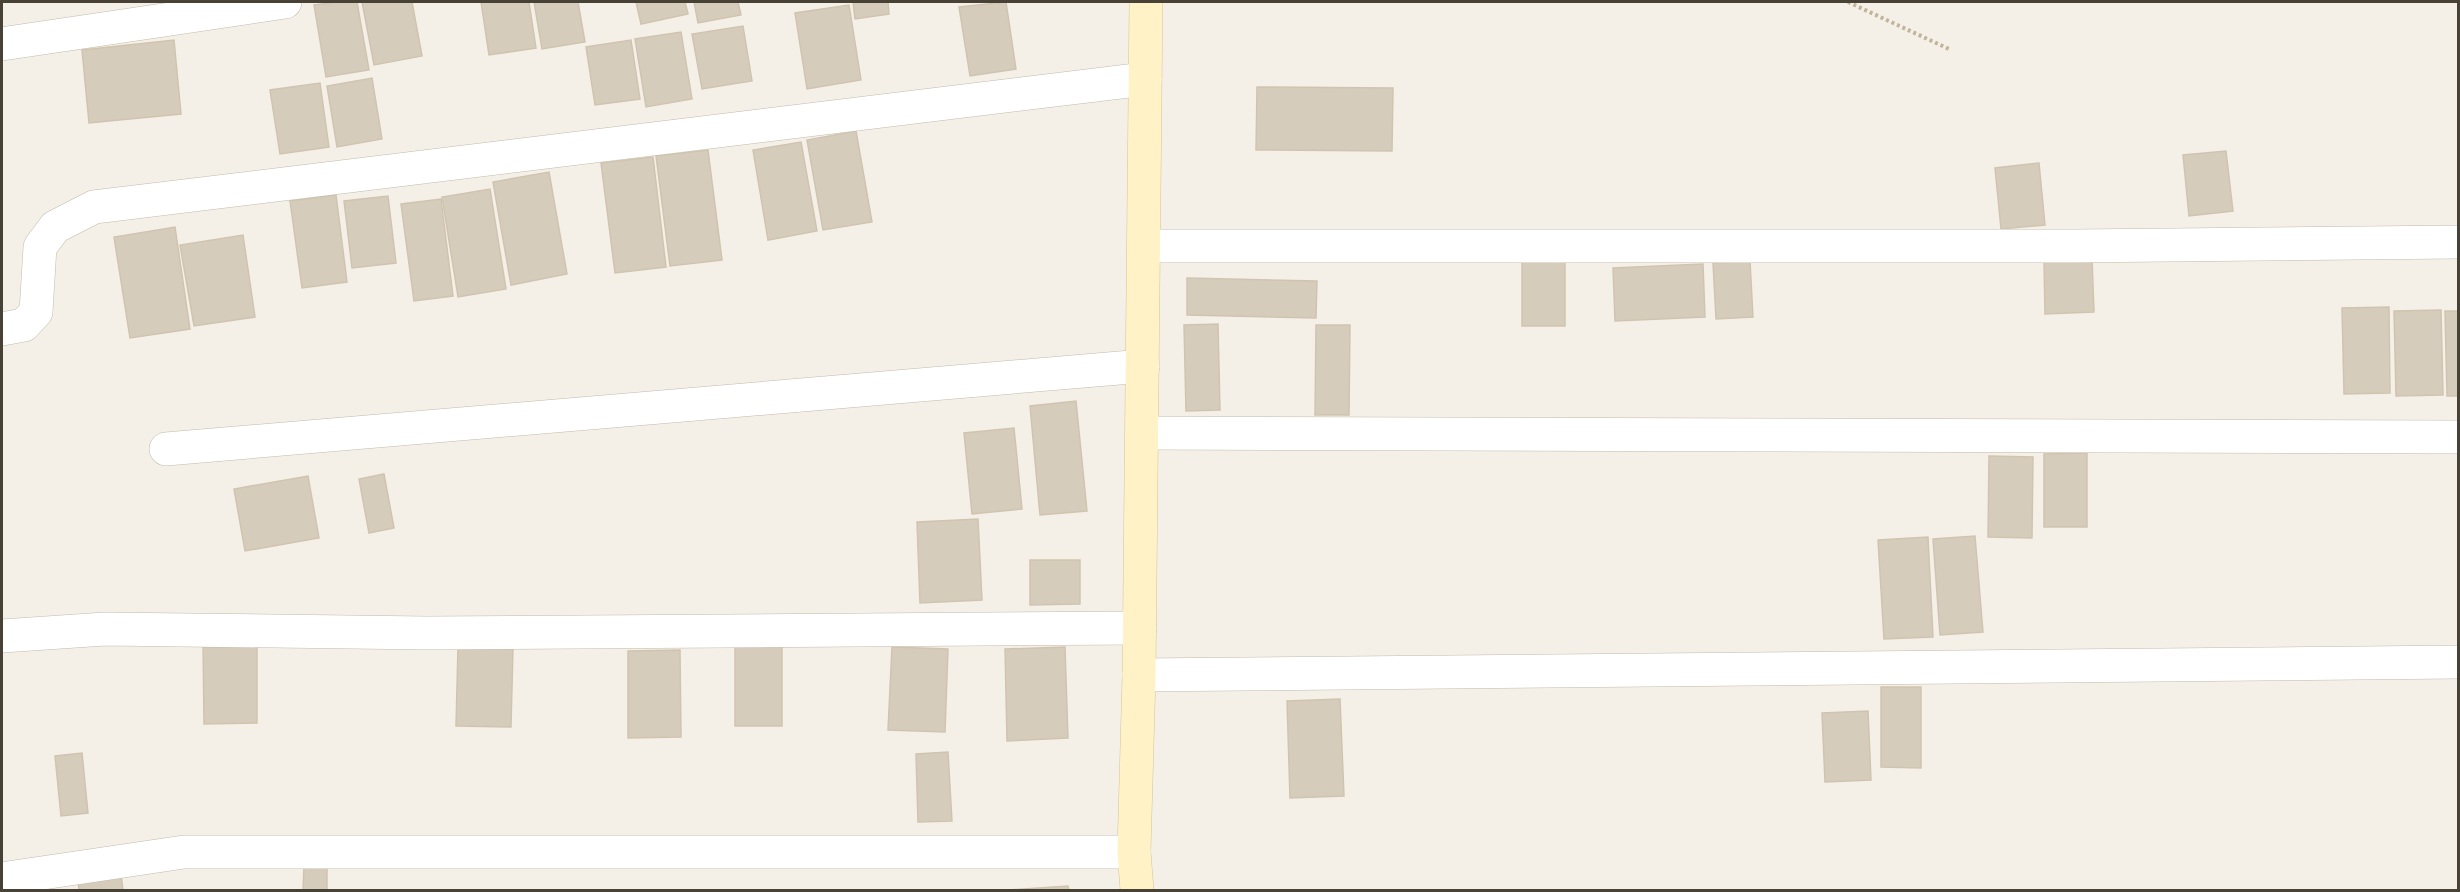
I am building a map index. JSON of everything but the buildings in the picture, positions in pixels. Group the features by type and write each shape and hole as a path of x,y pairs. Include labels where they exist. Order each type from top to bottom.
{"main road":[{"path":"1137,891 1134,852 1140,628 1146,2"}],"street":[{"path":"2,44 285,2"},
{"path":"2,329 24,325 36,312 40,247 55,226 94,207 1145,79"},
{"path":"1144,246 2075,246 2458,242"},
{"path":"166,449 1143,366"},
{"path":"1142,433 2458,437"},
{"path":"2,636 105,629 439,633 1140,628"},
{"path":"1139,675 2458,662"},
{"path":"2,879 184,852 1134,852"}],"path":[{"path":"1848,2 1948,49"}]}
